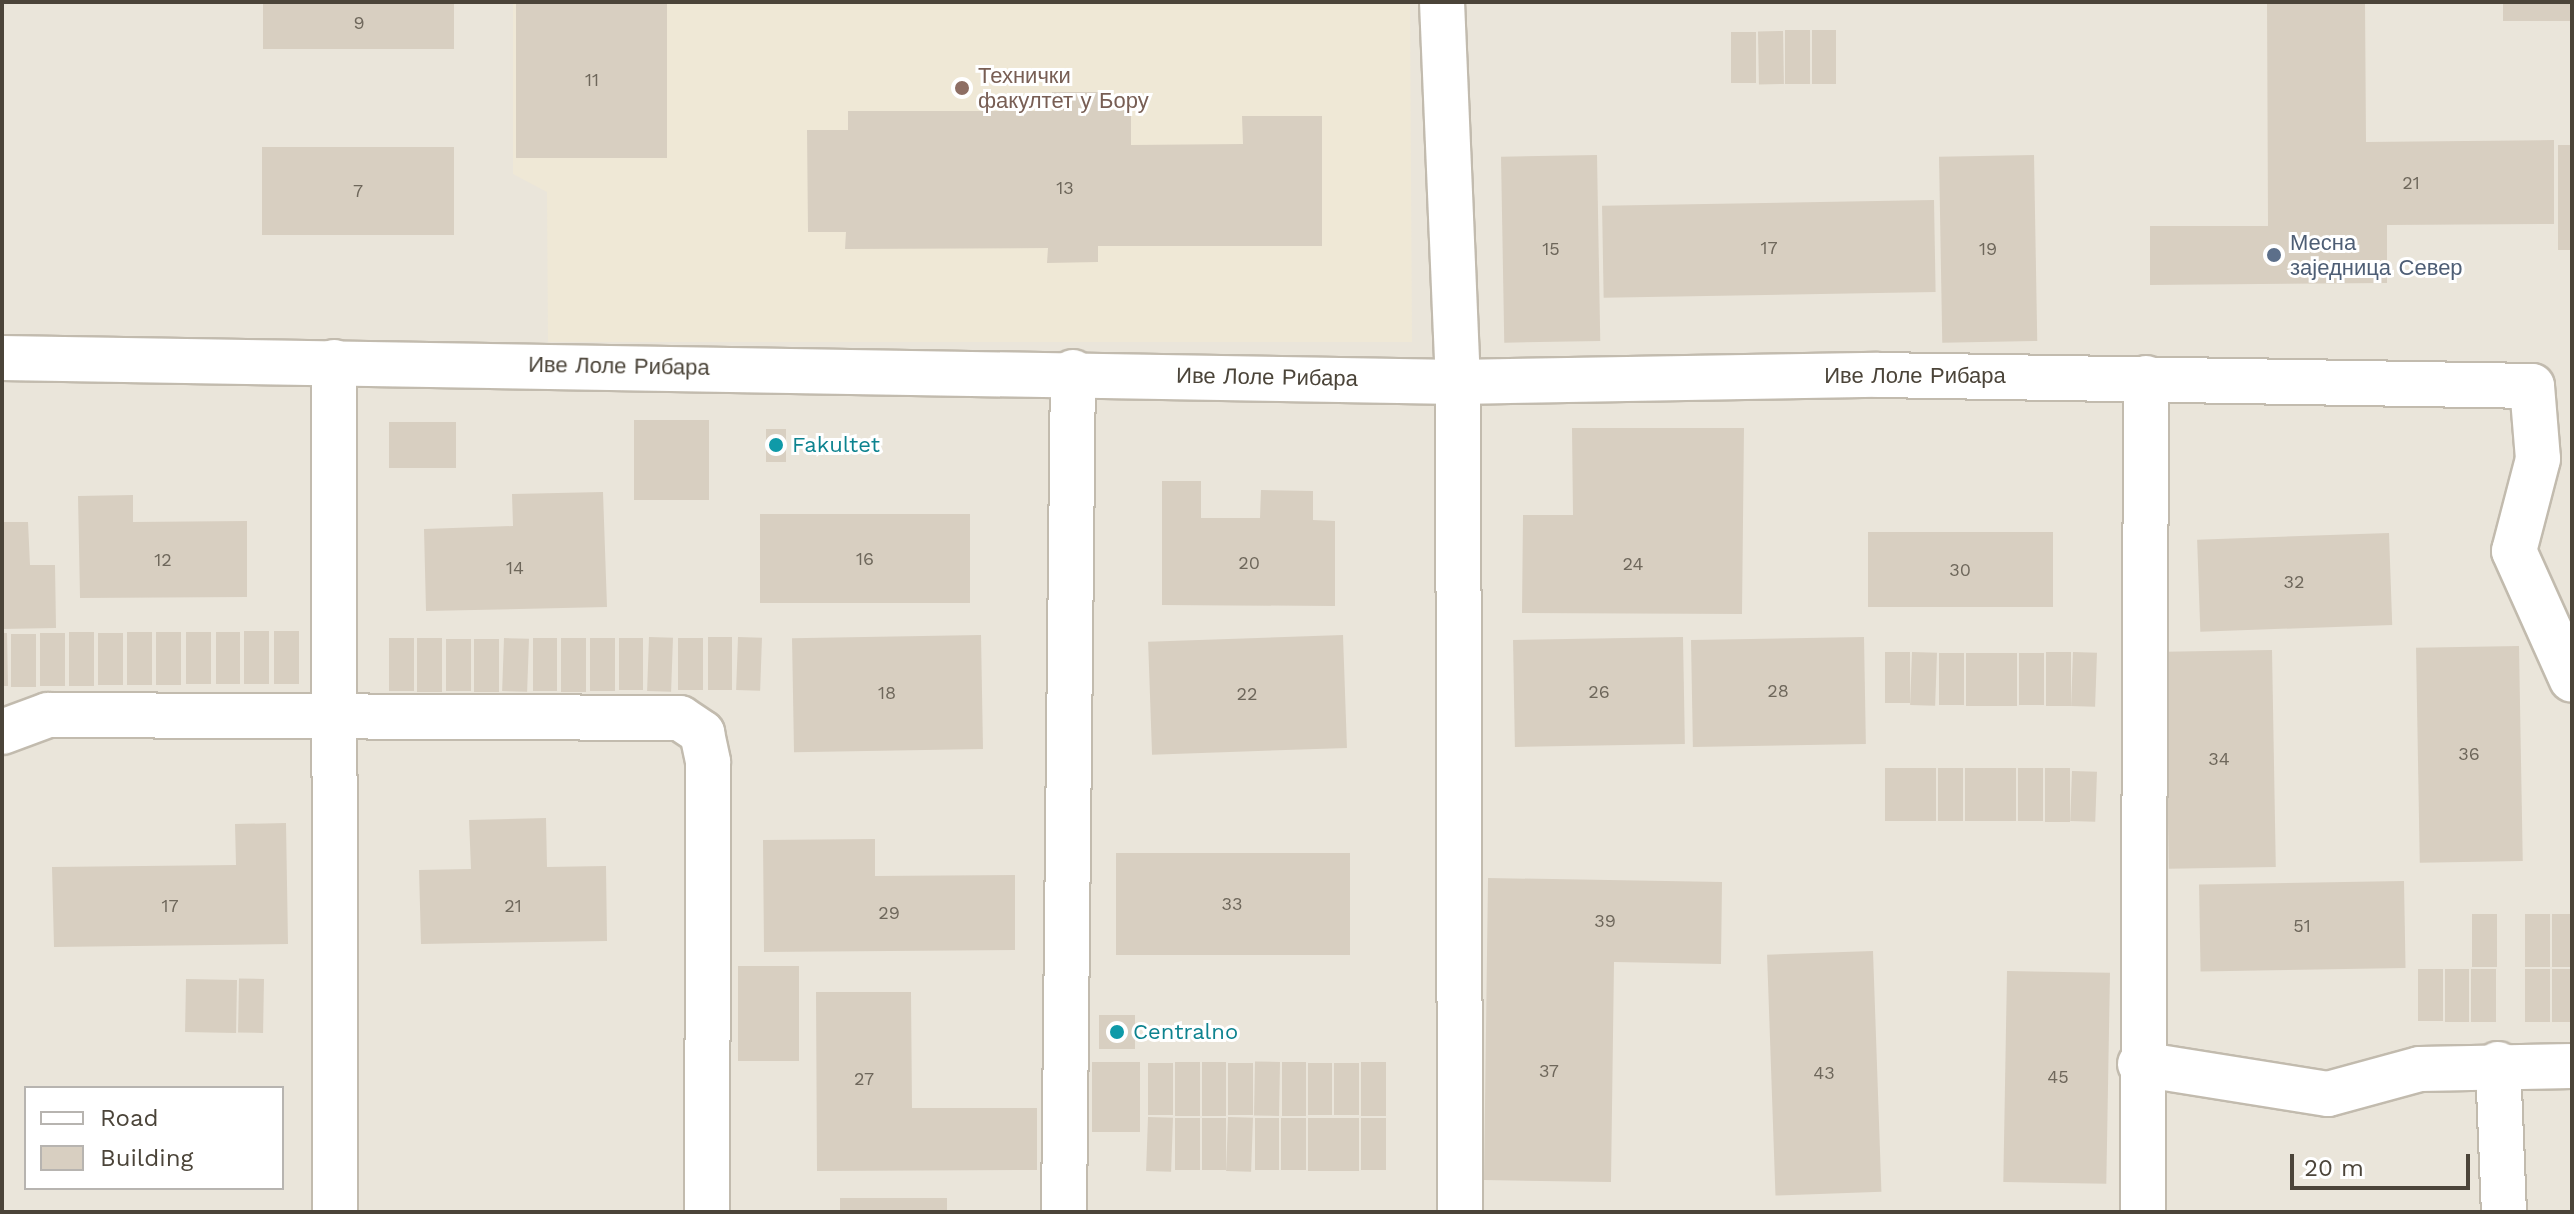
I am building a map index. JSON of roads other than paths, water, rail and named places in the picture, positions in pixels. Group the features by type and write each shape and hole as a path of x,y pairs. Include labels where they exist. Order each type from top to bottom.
{"street":[{"path":"1442,2 1458,382 1460,1212"},
{"name":"Иве Лоле Рибара","path":"2,358 1073,372 1458,382 2146,378 2532,386 2538,459 2514,551 2572,680"},
{"path":"334,362 335,1212"},
{"path":"1064,1212 1073,372"},
{"path":"2143,1212 2140,1064 2146,378"},
{"path":"2,732 48,715 680,718 702,733 708,762 707,1212"},
{"path":"2140,1064 2328,1094 2420,1069 2498,1064 2572,1066"},
{"path":"2498,1064 2504,1212"}],"place":[{"name":"Технички факултет у Бору","path":"962,88"},
{"name":"Месна заједница Север","path":"2274,255"},
{"name":"Fakultet","path":"776,445"},
{"name":"Centralno","path":"1117,1032"}]}
